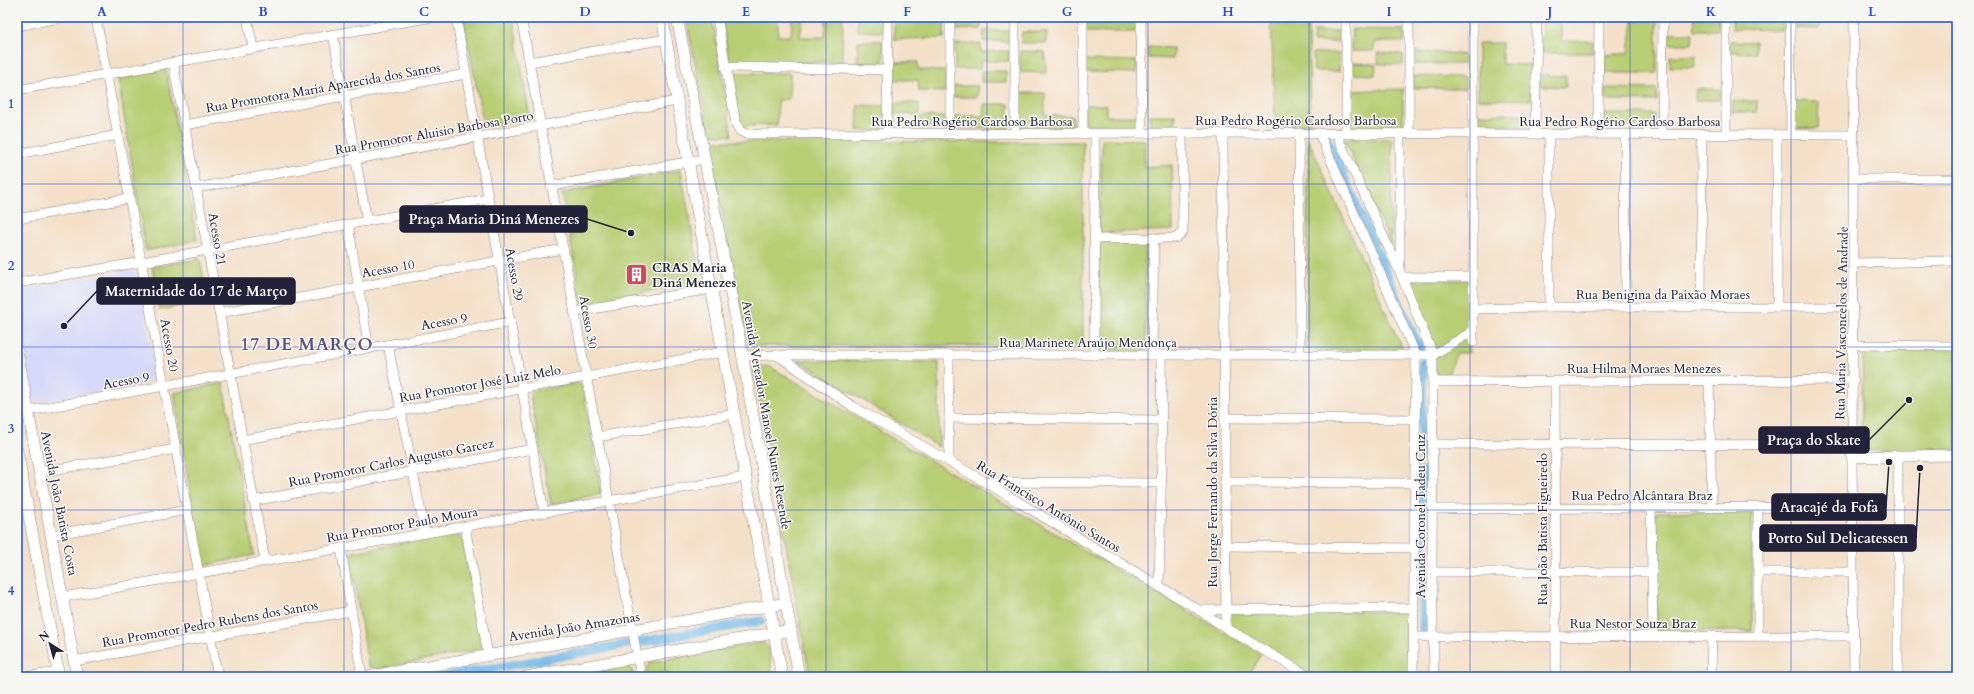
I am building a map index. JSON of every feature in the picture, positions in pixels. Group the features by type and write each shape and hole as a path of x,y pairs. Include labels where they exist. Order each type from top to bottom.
{"street":[{"path":"17,26 65,17"},
{"name":"Acesso 20","path":"96,17 218,677"},
{"path":"247,17 253,48"},
{"path":"17,90 333,34 391,21 433,17"},
{"name":"Acesso 29","path":"456,17 544,512"},
{"name":"Acesso 30","path":"521,17 641,677"},
{"path":"662,17 782,677"},
{"name":"Avenida Vereador Manoel Nunes Resende","path":"677,17 742,356 799,677"},
{"path":"717,17 725,67 888,70"},
{"path":"887,133 888,17"},
{"path":"950,17 950,133"},
{"path":"1015,17 1015,132"},
{"path":"1083,17 1083,134"},
{"path":"1141,17 1142,133"},
{"path":"1341,133 1346,17"},
{"path":"1409,17 1404,133 1401,274 1473,277"},
{"path":"1473,17 1473,342"},
{"path":"1535,133 1537,17"},
{"path":"1598,133 1599,17"},
{"path":"1662,134 1663,17"},
{"path":"1726,17 1726,134"},
{"path":"1790,17 1791,135"},
{"name":"Rua Maria Vasconcelos de Andrade","path":"1854,17 1855,263 1852,445 1854,677"},
{"path":"333,34 367,221"},
{"path":"529,62 667,39"},
{"name":"Acesso 21","path":"172,62 265,561"},
{"name":"Rua Pedro Rogério Cardoso Barbosa","path":"725,67 736,124 740,131 746,134 1015,132 1083,134 1598,133 1854,135"},
{"name":"Rua Promotora Maria Aparecida dos Santos","path":"184,126 466,74"},
{"name":"Rua Promotor Aluisio Barbosa Porto","path":"196,188 677,101"},
{"path":"1095,239 1177,238 1183,232 1182,133"},
{"name":"Rua Jorge Fernando da Silva Dória","path":"1223,133 1226,628"},
{"path":"1299,133 1300,355"},
{"path":"1319,133 1416,355"},
{"name":"Avenida Coronel Tadeu Cruz","path":"1341,133 1401,274 1433,355 1432,572 1434,677"},
{"path":"1094,355 1095,134"},
{"path":"1548,307 1549,134"},
{"path":"1625,134 1626,307"},
{"path":"1701,307 1702,134"},
{"path":"17,154 118,135"},
{"path":"1777,135 1777,307"},
{"path":"551,186 704,159"},
{"path":"1855,179 1957,179"},
{"path":"17,219 130,198"},
{"path":"17,283 142,262 488,199"},
{"path":"348,224 369,348"},
{"path":"1154,238 1157,355 1162,420 1159,587"},
{"name":"Acesso 10","path":"219,313 563,249"},
{"path":"1855,263 1957,261"},
{"path":"574,312 729,286"},
{"name":"Rua Benigina da Paixão Moraes","path":"1473,309 1548,307 1854,307"},
{"name":"Acesso 9","path":"17,413 510,322"},
{"path":"1433,355 1473,331"},
{"path":"388,345 425,533"},
{"path":"1854,345 1957,346"},
{"name":"Avenida João Batista Costa","path":"17,350 74,661"},
{"name":"Rua Francisco Antônio Santos","path":"777,355 852,406 985,482 1199,610 1226,628 1310,677"},
{"path":"948,461 949,355"},
{"name":"Avenida Coronel Tadeu Cruz","path":"1413,677 1416,355"},
{"name":"Rua Marinete Araújo Mendonça","path":"742,356 1433,355"},
{"path":"724,357 742,356"},
{"name":"Rua Promotor José Luiz Melo","path":"242,440 522,388 724,357"},
{"name":"Rua Hilma Moraes Menezes","path":"1434,382 1854,380"},
{"path":"1709,381 1712,508"},
{"name":"Rua João Batista Figueiredo","path":"1555,382 1556,677"},
{"path":"597,437 734,414"},
{"path":"949,418 1162,420"},
{"path":"1225,418 1415,419"},
{"path":"1433,444 1852,445"},
{"path":"40,472 176,449"},
{"name":"Rua Promotor Carlos Augusto Garcez","path":"253,501 533,449"},
{"path":"17,451 20,476 59,674 25,677"},
{"path":"1852,457 1957,455"},
{"path":"1898,456 1898,677"},
{"path":"1415,463 1433,462"},
{"name":"Rua Promotor Paulo Moura","path":"63,597 745,477"},
{"path":"985,482 1162,483"},
{"path":"1225,482 1415,482"},
{"name":"Rua Pedro Alcântara Braz","path":"1432,509 1852,507"},
{"path":"1651,508 1653,636"},
{"path":"1758,508 1758,636"},
{"path":"52,535 187,510"},
{"path":"465,526 488,655"},
{"path":"1226,546 1415,548"},
{"path":"341,548 362,677"},
{"path":"1432,572 1652,572"},
{"path":"1758,572 1853,572"},
{"name":"Avenida João Amazonas","path":"366,677 786,603"},
{"path":"1199,610 1414,608"},
{"name":"Rua Promotor Pedro Rubens dos Santos","path":"74,661 351,610"},
{"path":"526,677 791,630"},
{"path":"1712,636 1712,677"},
{"name":"Rua Nestor Souza Braz","path":"1413,637 1854,636"},
{"path":"74,661 76,677"}],"shaded area":[{"path":"132,270 139,277 156,373 147,383 39,402 31,397 17,313 17,290"}],"green space":[{"path":"463,17 513,17 530,118 484,127"},
{"path":"686,17 712,17 732,136 709,134"},
{"path":"722,17 778,17 778,36 791,36 792,17 803,17 800,37 825,37 826,17 843,17 842,62 729,62"},
{"path":"858,17 883,17 883,32 857,31"},
{"path":"894,17 944,17 944,38 894,39"},
{"path":"956,17 1010,17 1010,19 981,20 981,29 956,30"},
{"path":"1084,17 1136,20 1136,32 1083,32"},
{"path":"1271,17 1308,17 1310,126 1275,123"},
{"path":"1694,17 1719,17 1719,30 1695,30"},
{"path":"1783,17 1783,30 1732,29 1732,18"},
{"path":"1795,17 1848,18 1821,18 1819,29 1795,28"},
{"path":"1657,19 1657,73 1604,73 1604,55 1629,53 1633,20"},
{"path":"1542,20 1561,20 1561,41 1593,41 1593,53 1541,53"},
{"path":"1352,29 1404,30 1404,42 1374,42 1374,51 1351,51"},
{"path":"984,30 1009,31 1008,42 983,41"},
{"path":"1314,31 1339,31 1338,42 1313,42"},
{"path":"1022,32 1047,32 1046,43 1021,43"},
{"path":"1668,33 1693,33 1692,44 1667,44"},
{"path":"858,41 883,41 883,66 857,66"},
{"path":"1730,41 1755,42 1755,53 1730,52"},
{"path":"1478,43 1502,43 1502,64 1531,65 1531,100 1478,99"},
{"path":"955,44 981,44 981,52 1009,51 1009,61 981,61 980,69 955,69"},
{"path":"1148,47 1173,48 1173,59 1148,58"},
{"path":"1020,51 1045,52 1046,73 1020,72"},
{"path":"1413,52 1439,52 1465,55 1465,64 1413,64"},
{"path":"1313,53 1339,53 1339,71 1314,71"},
{"path":"1378,53 1403,54 1403,65 1378,64"},
{"path":"1670,56 1696,56 1695,67 1670,67"},
{"path":"1084,60 1137,61 1136,73 1084,72"},
{"path":"892,62 918,62 918,70 945,71 945,92 919,91 918,80 893,80"},
{"path":"1351,63 1376,64 1375,75 1350,74"},
{"path":"166,69 197,240 146,251 118,79"},
{"path":"981,71 1006,71 1006,82 981,82"},
{"path":"730,73 790,73 789,99 778,100 777,125 741,126"},
{"path":"1541,75 1566,76 1566,87 1541,86"},
{"path":"1413,76 1465,77 1465,89 1413,88"},
{"path":"953,86 978,86 977,97 953,97"},
{"path":"1605,88 1657,89 1657,101 1605,100"},
{"path":"1403,89 1403,128 1351,128 1351,91"},
{"path":"1696,89 1721,89 1720,100 1695,100"},
{"path":"1020,93 1045,93 1045,115 1073,116 1073,128 1021,127"},
{"path":"1732,101 1757,101 1757,112 1732,112"},
{"path":"1794,101 1819,102 1818,128 1794,129"},
{"path":"894,103 919,103 919,115 894,114"},
{"path":"984,104 1009,104 1008,129 956,128 956,116 983,116"},
{"path":"858,105 884,106 883,131 857,130"},
{"path":"1085,105 1106,105 1106,116 1138,116 1137,128 1085,128"},
{"path":"1476,114 1529,114 1529,126 1476,126"},
{"path":"1603,114 1655,114 1655,126 1603,126"},
{"path":"1150,115 1175,115 1175,126 1150,126"},
{"path":"920,116 945,117 945,128 920,127"},
{"path":"1102,139 1145,140 1144,167 1172,165 1173,230 1099,233"},
{"path":"1308,139 1403,350 1307,350"},
{"path":"1344,139 1392,139 1391,245"},
{"path":"708,141 1083,142 1083,346 749,346"},
{"path":"681,170 701,282 582,304 562,193"},
{"path":"1099,242 1145,243 1146,351 1096,350"},
{"path":"200,259 208,301 159,310 152,267"},
{"path":"1407,280 1468,280 1469,353 1457,353 1448,374 1437,375"},
{"path":"1957,349 1957,450 1861,451 1863,350"},
{"path":"798,360 939,362 939,447"},
{"path":"753,366 769,366 1261,654 1247,677 810,677"},
{"path":"223,383 254,555 202,566 174,393"},
{"path":"578,383 583,388 601,494 551,504 530,394 532,391"},
{"path":"1752,511 1752,631 1656,632 1656,512"},
{"path":"456,533 463,541 482,645 481,649 378,669 368,666 350,556 353,552"},
{"path":"1226,610 1409,612 1411,677 1310,677 1226,628"},
{"path":"763,642 768,647 773,677 647,677 646,668 651,662"},
{"path":"628,666 632,670 633,677 568,677"}],"waterway":[{"path":"1327,138 1420,350"},
{"path":"1421,456 1423,363"},
{"path":"1422,471 1423,634"},
{"path":"641,642 761,621"},
{"path":"444,677 628,644"}],"place":[{"name":"Praça Maria Diná Menezes","path":"631,233"},
{"name":"CRAS Maria Diná Menezes","path":"636,274"},
{"name":"Maternidade do 17 de Março","path":"64,326"},
{"name":"Praça do Skate","path":"1909,400"},
{"name":"Aracajé da Fofa","path":"1889,462"},
{"name":"Porto Sul Delicatessen","path":"1920,468"}],"district":[{"name":"17 DE MARÇO","path":"307,344"}]}
